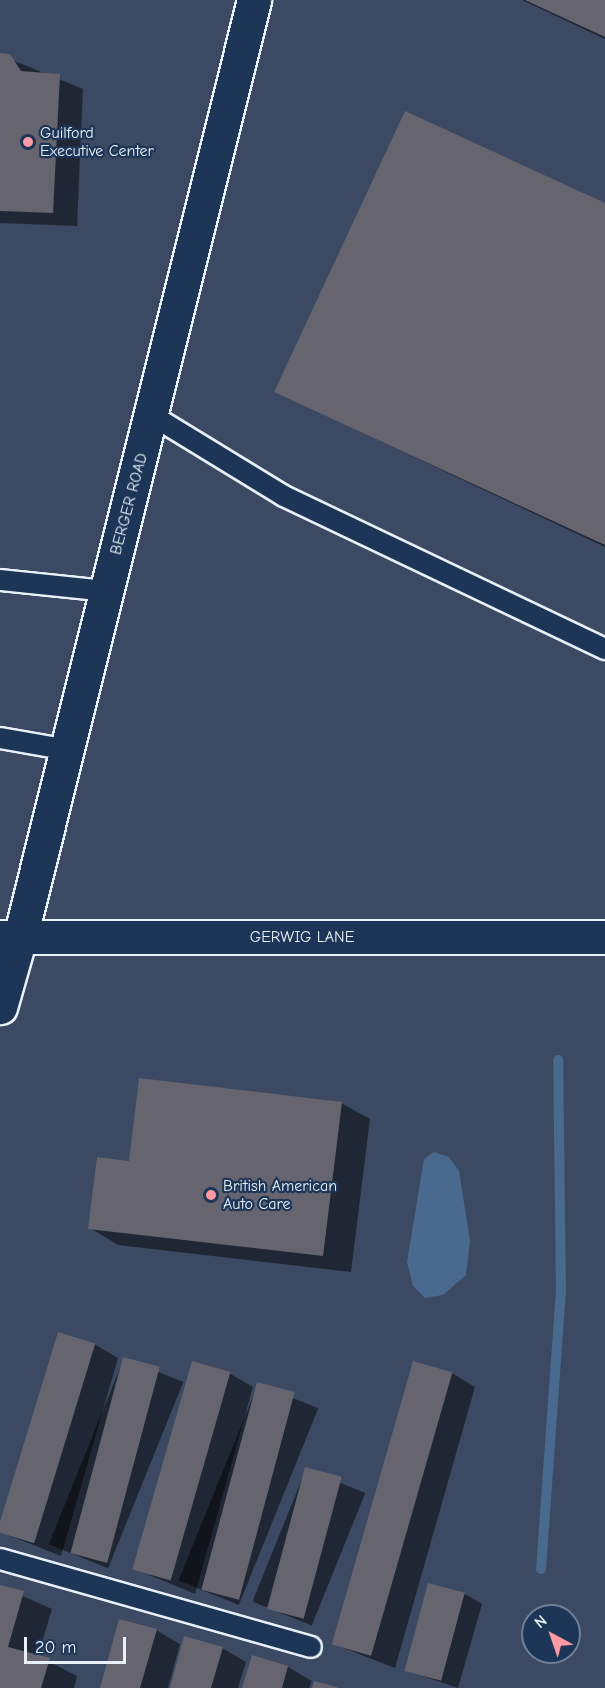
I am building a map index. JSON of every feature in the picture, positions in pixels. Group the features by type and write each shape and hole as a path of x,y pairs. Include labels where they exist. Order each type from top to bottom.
{"street":[{"name":"BERGER ROAD","path":"0,1007 10,937 68,750 153,417 254,0"},
{"name":"GERWIG LANE","path":"10,937 605,937"}],"lane":[{"path":"153,417 284,496 605,649"},
{"path":"0,580 107,591"},
{"path":"0,738 68,750"},
{"path":"0,1559 311,1647"}],"shaded area":[{"path":"0,0 605,0 605,1688 0,1688"},
{"path":"434,1152 449,1157 459,1171 470,1241 466,1275 443,1295 425,1298 413,1286 407,1262 424,1159"}],"building":[{"path":"525,0 605,0 605,37"},
{"name":"Guilford Executive Center","path":"0,53 10,54 21,71 60,74 53,213 0,211"},
{"path":"405,111 605,203 605,545 274,392"},
{"name":"British American Auto Care","path":"139,1078 342,1102 323,1256 88,1229 97,1157 129,1161"},
{"path":"58,1332 95,1343 34,1543 0,1533 0,1522"},
{"path":"123,1357 160,1367 107,1563 70,1553"},
{"path":"192,1361 230,1372 171,1581 132,1570"},
{"path":"413,1361 452,1372 371,1656 332,1645"},
{"path":"257,1382 295,1392 239,1600 201,1590"},
{"path":"305,1467 342,1477 304,1619 267,1609"},
{"path":"428,1583 465,1593 441,1681 404,1671"},
{"path":"0,1585 24,1591 8,1647 50,1658 41,1688 0,1688"},
{"path":"119,1619 157,1629 140,1688 100,1688"},
{"path":"184,1636 223,1647 211,1688 170,1688"},
{"path":"252,1655 288,1666 282,1688 242,1688"},
{"path":"314,1681 337,1687 337,1688 312,1688"}],"waterway":[{"path":"541,1569 561,1293 558,1060"}],"place":[{"name":"Guilford Executive Center","path":"28,142"},
{"name":"British American Auto Care","path":"211,1195"}]}
